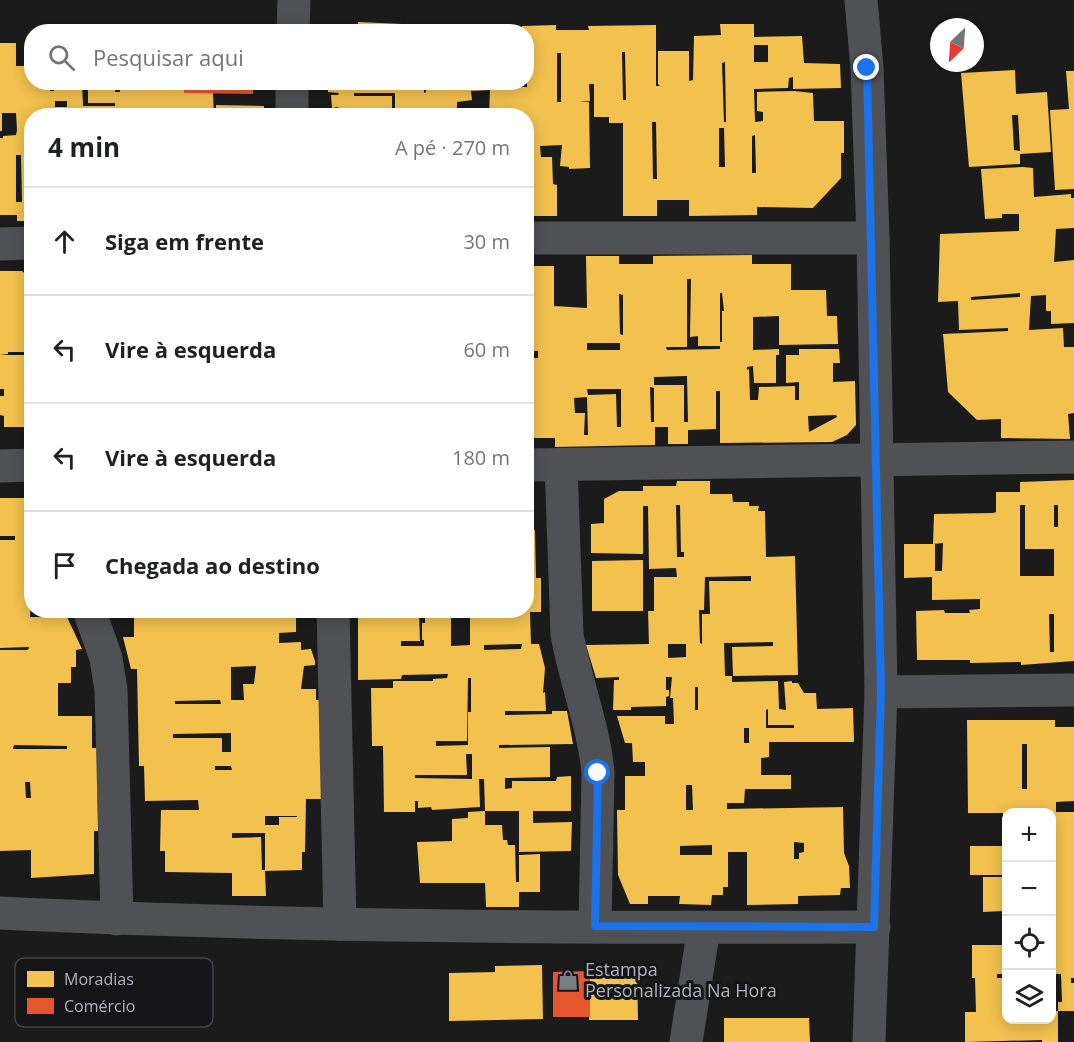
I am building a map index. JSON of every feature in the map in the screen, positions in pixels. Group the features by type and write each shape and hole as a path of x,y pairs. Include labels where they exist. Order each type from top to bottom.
{"street":[{"path":"293,24 294,0"},
{"path":"861,0 867,68 873,238 881,692 869,1042"},
{"path":"292,90 292,108"},
{"path":"534,238 873,238"},
{"path":"0,244 24,243"},
{"path":"534,465 1074,458"},
{"path":"0,466 24,465"},
{"path":"561,465 567,634 571,659 596,749 598,773 595,926"},
{"path":"93,618 106,658 111,690 117,919"},
{"path":"333,618 340,924"},
{"path":"881,692 1074,690"},
{"path":"0,913 117,919 340,924 704,928 874,927"},
{"path":"686,1042 704,928"}],"building: Moradias":[{"path":"358,22 402,24 358,24"},
{"path":"720,24 754,24 754,37 802,36 804,63 840,64 841,88 793,89 793,77 789,78 788,88 754,89 755,122 763,121 763,112 757,111 757,92 794,91 813,93 814,121 844,121 841,178 813,208 757,207 757,215 689,216 689,200 657,200 657,216 623,216 623,123 609,123 609,117 594,117 594,84 589,84 590,101 579,101 589,102 590,168 569,169 569,167 560,166 562,145 540,146 541,157 552,157 553,184 557,185 557,216 534,216 534,108 489,108 490,90 534,90 534,26 556,25 556,30 589,30 588,26 656,25 656,86 660,86 658,84 658,51 689,51 689,81 693,80 694,36 721,35","holes":["754,45 768,45 768,62 754,62","622,52 625,52 626,100 623,100","557,53 561,53 561,102 557,102","725,62 726,122 724,122 722,63","652,122 656,122 657,179 653,179","719,128 724,128 725,167 719,167","755,135 756,173 752,173 752,136"]},
{"path":"0,43 16,43 16,66 24,66 24,90 82,90 83,106 115,106 115,103 88,103 88,90 120,92 120,90 184,90 184,93 213,93 214,108 24,108 24,221 17,221 17,215 0,215 0,138 16,135 16,113 2,113 2,131 0,131","holes":["55,101 67,101 67,107 55,107","16,155 21,155 22,202 16,202"]},
{"path":"1015,70 1016,94 1047,92 1051,152 1020,154 1020,164 969,167 961,73","holes":["1012,115 1018,115 1020,151 1014,150"]},
{"path":"1066,71 1074,71 1074,189 1055,190 1050,110 1069,109"},
{"path":"328,90 424,90 424,93 426,90 490,90 471,91 472,100 457,102 457,108 395,108 395,93 354,93 354,96 392,96 392,108 332,108 331,95 339,93 328,92"},
{"path":"216,105 264,106 264,108 216,108"},
{"path":"1033,168 1034,197 1071,194 1071,198 1074,198 1074,228 1056,229 1054,262 1074,260 1074,323 1051,324 1051,311 1046,311 1046,295 1031,296 1029,330 1063,328 1064,347 1074,347 1074,413 1068,414 1070,439 1001,438 1001,419 977,420 948,392 943,334 1008,331 1008,328 959,330 958,301 938,302 940,234 1019,231 1019,214 1002,214 1002,218 985,219 981,169","holes":["1020,293 1020,297 971,300 971,297"]},
{"path":"752,255 752,264 791,264 791,290 826,290 827,316 837,316 838,344 779,345 779,316 753,317 753,350 779,349 779,355 776,355 776,383 754,383 753,366 747,367 747,370 749,369 750,400 758,400 759,387 795,386 795,400 799,400 799,382 786,383 786,355 799,355 799,349 839,349 840,363 833,363 833,382 855,381 856,425 847,435 832,442 720,443 720,391 716,391 716,429 688,430 688,444 668,444 668,427 655,427 655,445 555,447 555,438 534,438 534,358 538,358 538,351 534,351 534,266 554,266 554,306 587,308 586,256 619,256 619,264 653,264 653,256","holes":["687,279 691,279 690,337 698,336 698,346 720,346 720,349 667,350 666,347 687,347","720,293 722,293 724,311 722,311 722,342 720,342","619,294 623,295 623,335 620,334","587,343 620,343 620,350 587,350","687,376 688,422 684,422 684,385 654,385 654,377","650,387 654,388 654,422 651,422","587,389 621,389 621,427 617,427 616,394 588,395","587,397 588,435 584,435 585,413 575,413 574,398","836,415 837,417 809,432 808,416"]},
{"path":"0,271 22,271 24,273 24,352 8,352 8,354 0,355"},
{"path":"0,355 24,355 24,427 4,427 4,416 0,415 0,396 4,396 4,389 0,389"},
{"path":"1074,480 1074,661 1021,665 1021,662 970,663 970,660 917,660 916,611 944,610 945,613 970,613 969,610 980,609 980,599 932,600 932,577 904,578 904,544 933,544 934,514 993,513 996,512 996,492 1020,492 1020,482","holes":["1020,505 1025,505 1025,549 1054,549 1054,576 1020,576","1054,505 1058,505 1058,527 1054,527","943,543 942,571 935,571 935,544 933,544","1049,614 1054,614 1054,652 1050,652"]},
{"path":"677,481 710,481 710,494 732,494 733,502 749,502 749,506 759,506 758,511 765,511 766,557 795,556 798,675 733,676 732,647 773,646 773,642 724,643 725,676 732,676 732,682 778,681 779,709 786,710 784,682 792,681 792,683 798,683 804,693 816,693 817,709 853,708 854,742 769,742 769,757 761,758 761,775 791,775 791,789 745,789 744,803 727,803 727,809 843,807 844,853 849,866 850,888 841,888 840,895 798,896 798,904 747,905 747,852 728,852 728,887 723,887 723,895 712,895 711,905 679,904 680,896 648,896 648,904 630,904 618,875 617,810 625,810 625,776 645,776 645,762 633,762 632,743 625,743 617,716 665,716 665,724 674,724 673,698 670,698 672,677 666,677 666,690 669,690 669,696 666,697 666,706 613,710 614,680 619,680 619,677 596,678 586,645 649,644 648,611 654,611 654,577 677,577 676,568 649,569 648,506 643,506 643,554 591,553 591,524 604,523 604,499 619,491 643,491 643,486 676,486","holes":["676,505 680,505 681,552 684,552 684,557 677,557","751,576 751,581 709,581 710,614 702,614 702,644 700,643 699,610 704,610 705,577","668,644 686,644 686,657 668,658","695,687 698,687 698,710 695,710","768,709 768,725 794,725 794,728 766,728 766,710","744,728 749,728 749,743 744,743","686,785 692,785 693,810 686,810","794,842 804,843 804,852 799,853 799,859 794,859","712,845 712,855 680,855 680,846"]},
{"path":"0,498 24,498 24,618 67,618 82,649 76,650 76,667 71,667 71,683 58,683 58,716 92,716 92,748 97,748 98,831 94,831 94,874 31,878 31,850 0,851 0,650 28,650 29,647 0,648 0,540 15,540 15,536 0,536","holes":["14,745 67,746 67,749 13,749","25,782 30,782 31,798 26,798"]},
{"path":"535,530 536,578 541,578 541,612 534,612"},
{"path":"643,560 643,611 592,611 592,561"},
{"path":"134,618 296,618 296,632 279,633 279,643 301,642 301,650 311,649 315,661 315,665 304,666 301,689 316,689 316,700 323,700 323,799 306,799 305,852 302,852 302,870 265,871 266,896 232,896 232,873 165,872 165,851 160,851 161,810 199,810 198,800 145,801 144,766 139,766 137,669 131,669 123,637 134,637","holes":["256,666 254,684 243,684 244,700 231,700 231,667","220,700 221,704 175,704 175,701","231,733 231,752 222,752 222,738 173,738 173,734","215,766 231,766 232,770 215,770","265,816 297,816 279,817 279,825 265,825","232,833 265,833 265,870 262,870 261,837 232,838"]},
{"path":"358,618 419,618 420,641 401,641 401,646 424,646 422,623 425,623 425,618 451,618 451,646 470,645 470,618 530,618 531,644 539,644 545,668 543,693 545,692 546,711 505,711 505,715 552,714 552,711 567,711 573,744 499,745 499,748 550,747 550,777 505,778 505,789 512,788 512,781 556,781 557,777 571,776 571,811 533,811 533,823 572,822 571,851 519,852 519,811 485,811 484,779 479,779 480,807 432,810 431,807 418,808 418,801 415,801 415,812 384,812 383,746 372,746 371,688 393,688 393,681 433,681 433,679 447,678 448,674 402,675 401,679 358,680","holes":["522,644 521,649 484,650 484,645","468,678 471,678 468,745 436,746 436,741 467,741","466,754 472,754 472,779 415,778 415,775 467,775"]},
{"path":"967,720 1055,720 1055,727 1074,727 1074,801 1056,802 1056,808 1002,808 1002,813 968,813","holes":["1022,744 1027,744 1027,789 1022,789"]},
{"path":"485,811 485,825 502,825 503,840 507,840 508,845 515,845 516,882 519,882 519,855 540,854 540,892 519,892 519,907 486,907 485,883 420,883 417,842 452,841 452,819 468,818 468,812"},
{"path":"1056,812 1074,812 1074,978 1071,978 1071,983 1074,983 1074,1011 1058,1011 1058,1002 1062,1002 1061,974 1056,974"},
{"path":"970,846 1002,846 1002,875 970,875"},
{"path":"983,877 1002,877 1002,911 983,912"},
{"path":"972,945 1002,945 1002,974 997,974 997,978 1002,978 1002,1024 1056,1024 1056,1011 1058,1011 1058,1042 1042,1042 1042,1040 965,1042 965,1012 976,1012 975,978 972,978"},
{"path":"542,965 543,1019 449,1021 449,973 495,972 495,966"},
{"path":"637,970 638,1020 589,1020 590,971"},
{"path":"724,1018 809,1018 810,1042 724,1042"}],"building: Comércio":[{"path":"184,90 253,90 253,94 184,93"},
{"path":"590,971 590,1017 553,1017 553,972"}],"place":[{"name":"Estampa Personalizada Na Hora","path":"568,980"}],"route":[{"path":"598,773 595,926 874,927 881,692 878,459 867,68"}]}
